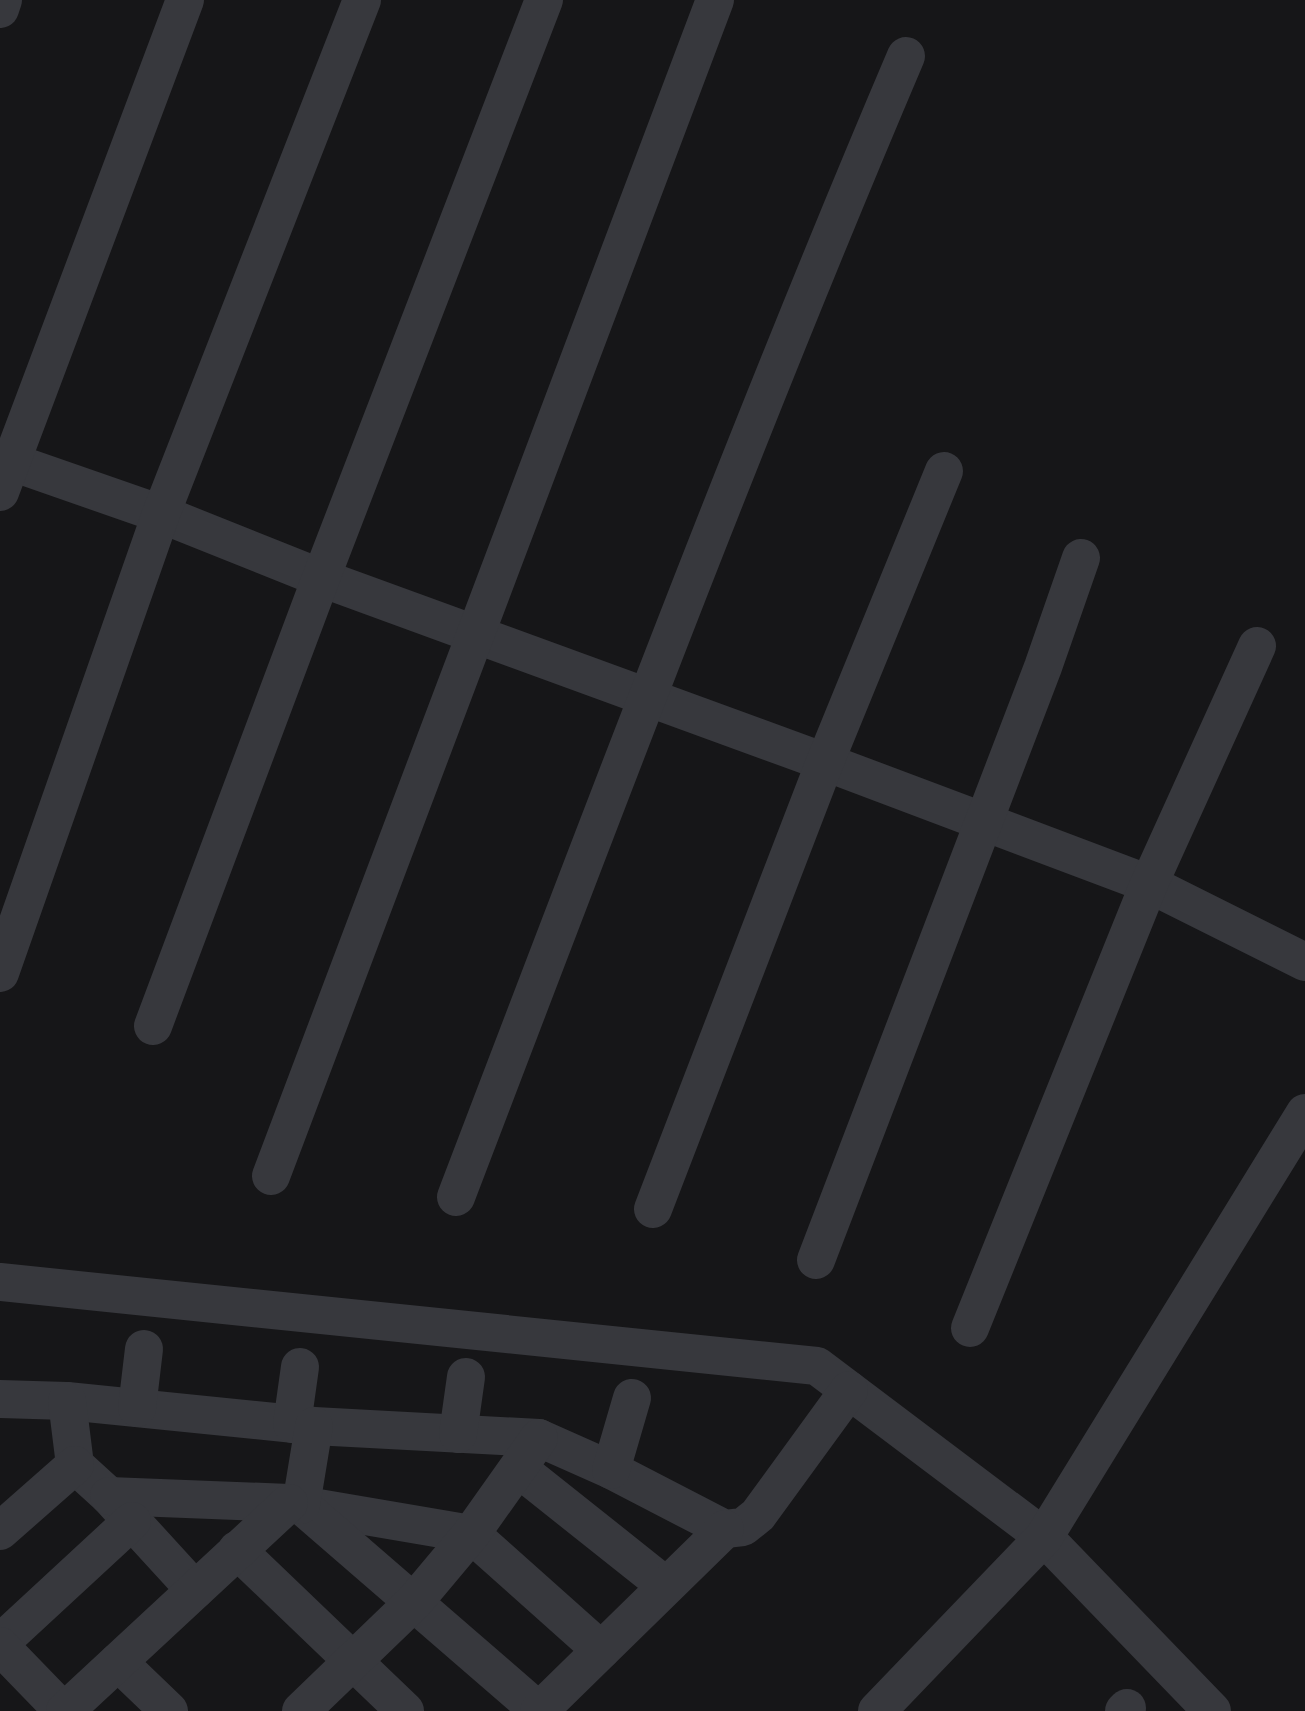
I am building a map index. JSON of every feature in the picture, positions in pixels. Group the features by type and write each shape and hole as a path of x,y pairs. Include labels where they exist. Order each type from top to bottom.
{"street":[{"path":"0,9 3,0"},
{"path":"185,0 4,471 161,514 321,578 825,762 1149,884 1305,962"},
{"path":"0,973 161,514 362,0"},
{"path":"153,1026 321,578 544,0"},
{"path":"271,1176 715,0"},
{"path":"456,1197 647,697 836,220 906,56"},
{"path":"653,1209 825,762 944,471"},
{"path":"816,1260 1043,667 1081,558"},
{"path":"970,1328 1149,884 1257,646"},
{"path":"877,1711 1044,1536 1302,1123"},
{"path":"0,1282 817,1366 1044,1536 1212,1711"},
{"path":"137,1408 144,1349"},
{"path":"300,1367 303,1425 295,1504 237,1550 118,1661 56,1709 0,1645 120,1509 295,1504 471,1534 601,1650"},
{"path":"458,1434 466,1377"},
{"path":"0,1399 67,1401 303,1425 458,1434 529,1454 611,1470 725,1529 743,1527 758,1515 849,1390"},
{"path":"611,1470 632,1398"},
{"path":"67,1401 75,1465 195,1590"},
{"path":"301,1711 414,1602 471,1534 529,1454"},
{"path":"529,1454 666,1586"},
{"path":"0,1531 75,1465"},
{"path":"295,1504 414,1602 539,1711 725,1529"},
{"path":"237,1550 405,1711"},
{"path":"118,1661 169,1711"}]}
